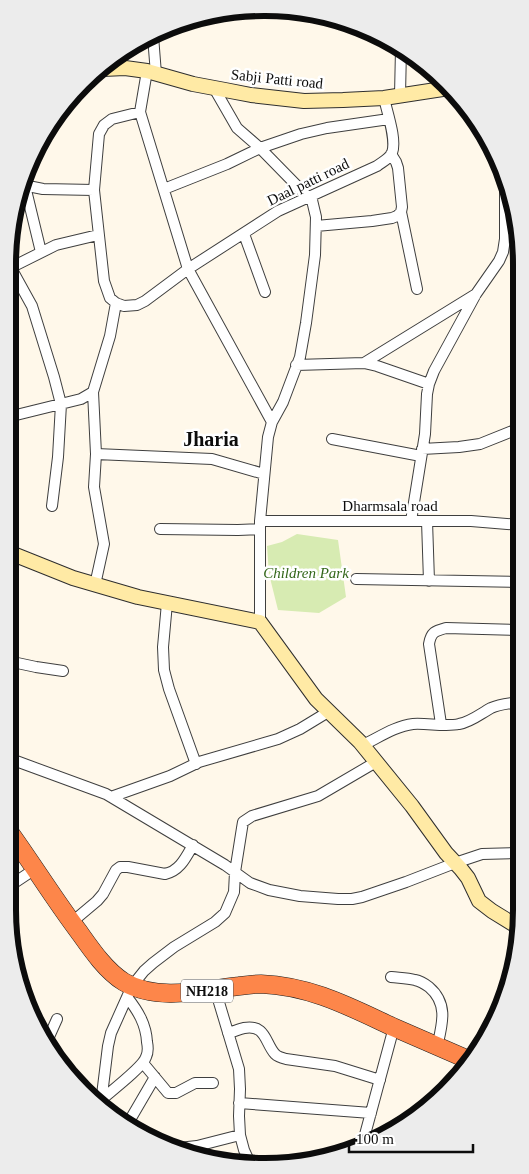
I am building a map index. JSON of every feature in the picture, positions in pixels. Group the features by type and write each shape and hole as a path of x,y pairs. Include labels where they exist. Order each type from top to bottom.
{"highway":[{"name":"NH218","path":"16,841 102,963 123,981 130,991 191,993 259,984 287,986 309,991 338,1002 463,1058"}],"main road":[{"name":"Sabji Patti road","path":"112,69 125,68 151,72 214,88 304,101 384,98 440,89"},
{"path":"16,555 73,578 138,597 260,622 316,699 363,746 412,806 464,874 479,901 492,912 512,924"}],"street":[{"path":"153,43 151,72 140,112 188,269 272,422"},
{"path":"400,95 401,57"},
{"path":"214,88 237,128 309,197 316,217 313,280 300,356 272,422 268,437 260,525 260,622"},
{"path":"384,98 392,135 393,146 391,154 398,168 401,212 417,289"},
{"path":"95,585 104,544 94,487 96,454 93,392 110,336 116,303 110,298 104,280 98,235 94,190 99,134 104,125 112,119 140,112"},
{"path":"164,189 260,148 313,131 389,119"},
{"name":"Daal patti road","path":"116,303 124,306 137,305 145,301 188,269 278,211 377,166 391,154"},
{"path":"29,186 43,189 94,190"},
{"path":"26,195 41,252"},
{"path":"411,521 422,452 429,384 434,371 476,294 499,261 503,252 505,204"},
{"path":"316,226 386,219 397,216 401,212"},
{"path":"244,234 265,292"},
{"path":"16,264 56,245 98,235"},
{"path":"16,280 32,306 61,404 58,457 52,506"},
{"path":"364,363 476,294"},
{"path":"296,365 364,363 429,384"},
{"path":"16,415 82,400 93,392"},
{"path":"332,439 422,452 480,444 513,431"},
{"path":"96,454 212,459 264,474"},
{"name":"Dharmsala road","path":"160,529 238,530 260,525 411,521 470,521 513,524"},
{"path":"427,521 429,581"},
{"path":"356,579 513,582"},
{"path":"166,603 164,670 172,699 196,764"},
{"path":"441,724 429,644 433,633 446,628 513,630"},
{"path":"16,663 62,671"},
{"path":"363,746 406,725 460,724 470,721 496,706 513,702"},
{"path":"112,797 196,764 278,739 300,730 328,712"},
{"path":"16,761 112,797 193,845 250,883 269,890 300,896 338,899 362,897 455,862 482,854 513,853"},
{"path":"102,1096 108,1046 130,991 144,972 174,947 221,917 228,907 234,892 235,872 243,822 252,816 318,796 376,762"},
{"path":"72,922 97,901 116,870 120,867 165,874 170,873 176,870 193,845"},
{"path":"16,882 36,869"},
{"path":"391,977 424,983 438,997 443,1014 437,1046"},
{"path":"215,989 239,1069 240,1135 247,1157"},
{"path":"104,1098 143,1063 148,1052 147,1033 144,1022 130,991"},
{"path":"50,1034 57,1018"},
{"path":"364,1137 394,1027"},
{"path":"228,1033 252,1028 266,1037 279,1057 335,1066 380,1080"},
{"path":"143,1063 166,1091 171,1094 195,1083 213,1083"},
{"path":"131,1118 155,1078"},
{"path":"239,1103 371,1113"},
{"path":"191,1147 240,1135"}],"green space":[{"name":"Children Park","path":"297,534 338,540 346,597 319,613 278,610 269,574 267,546 282,542"}],"district":[{"name":"Jharia","path":"211,439"}]}
